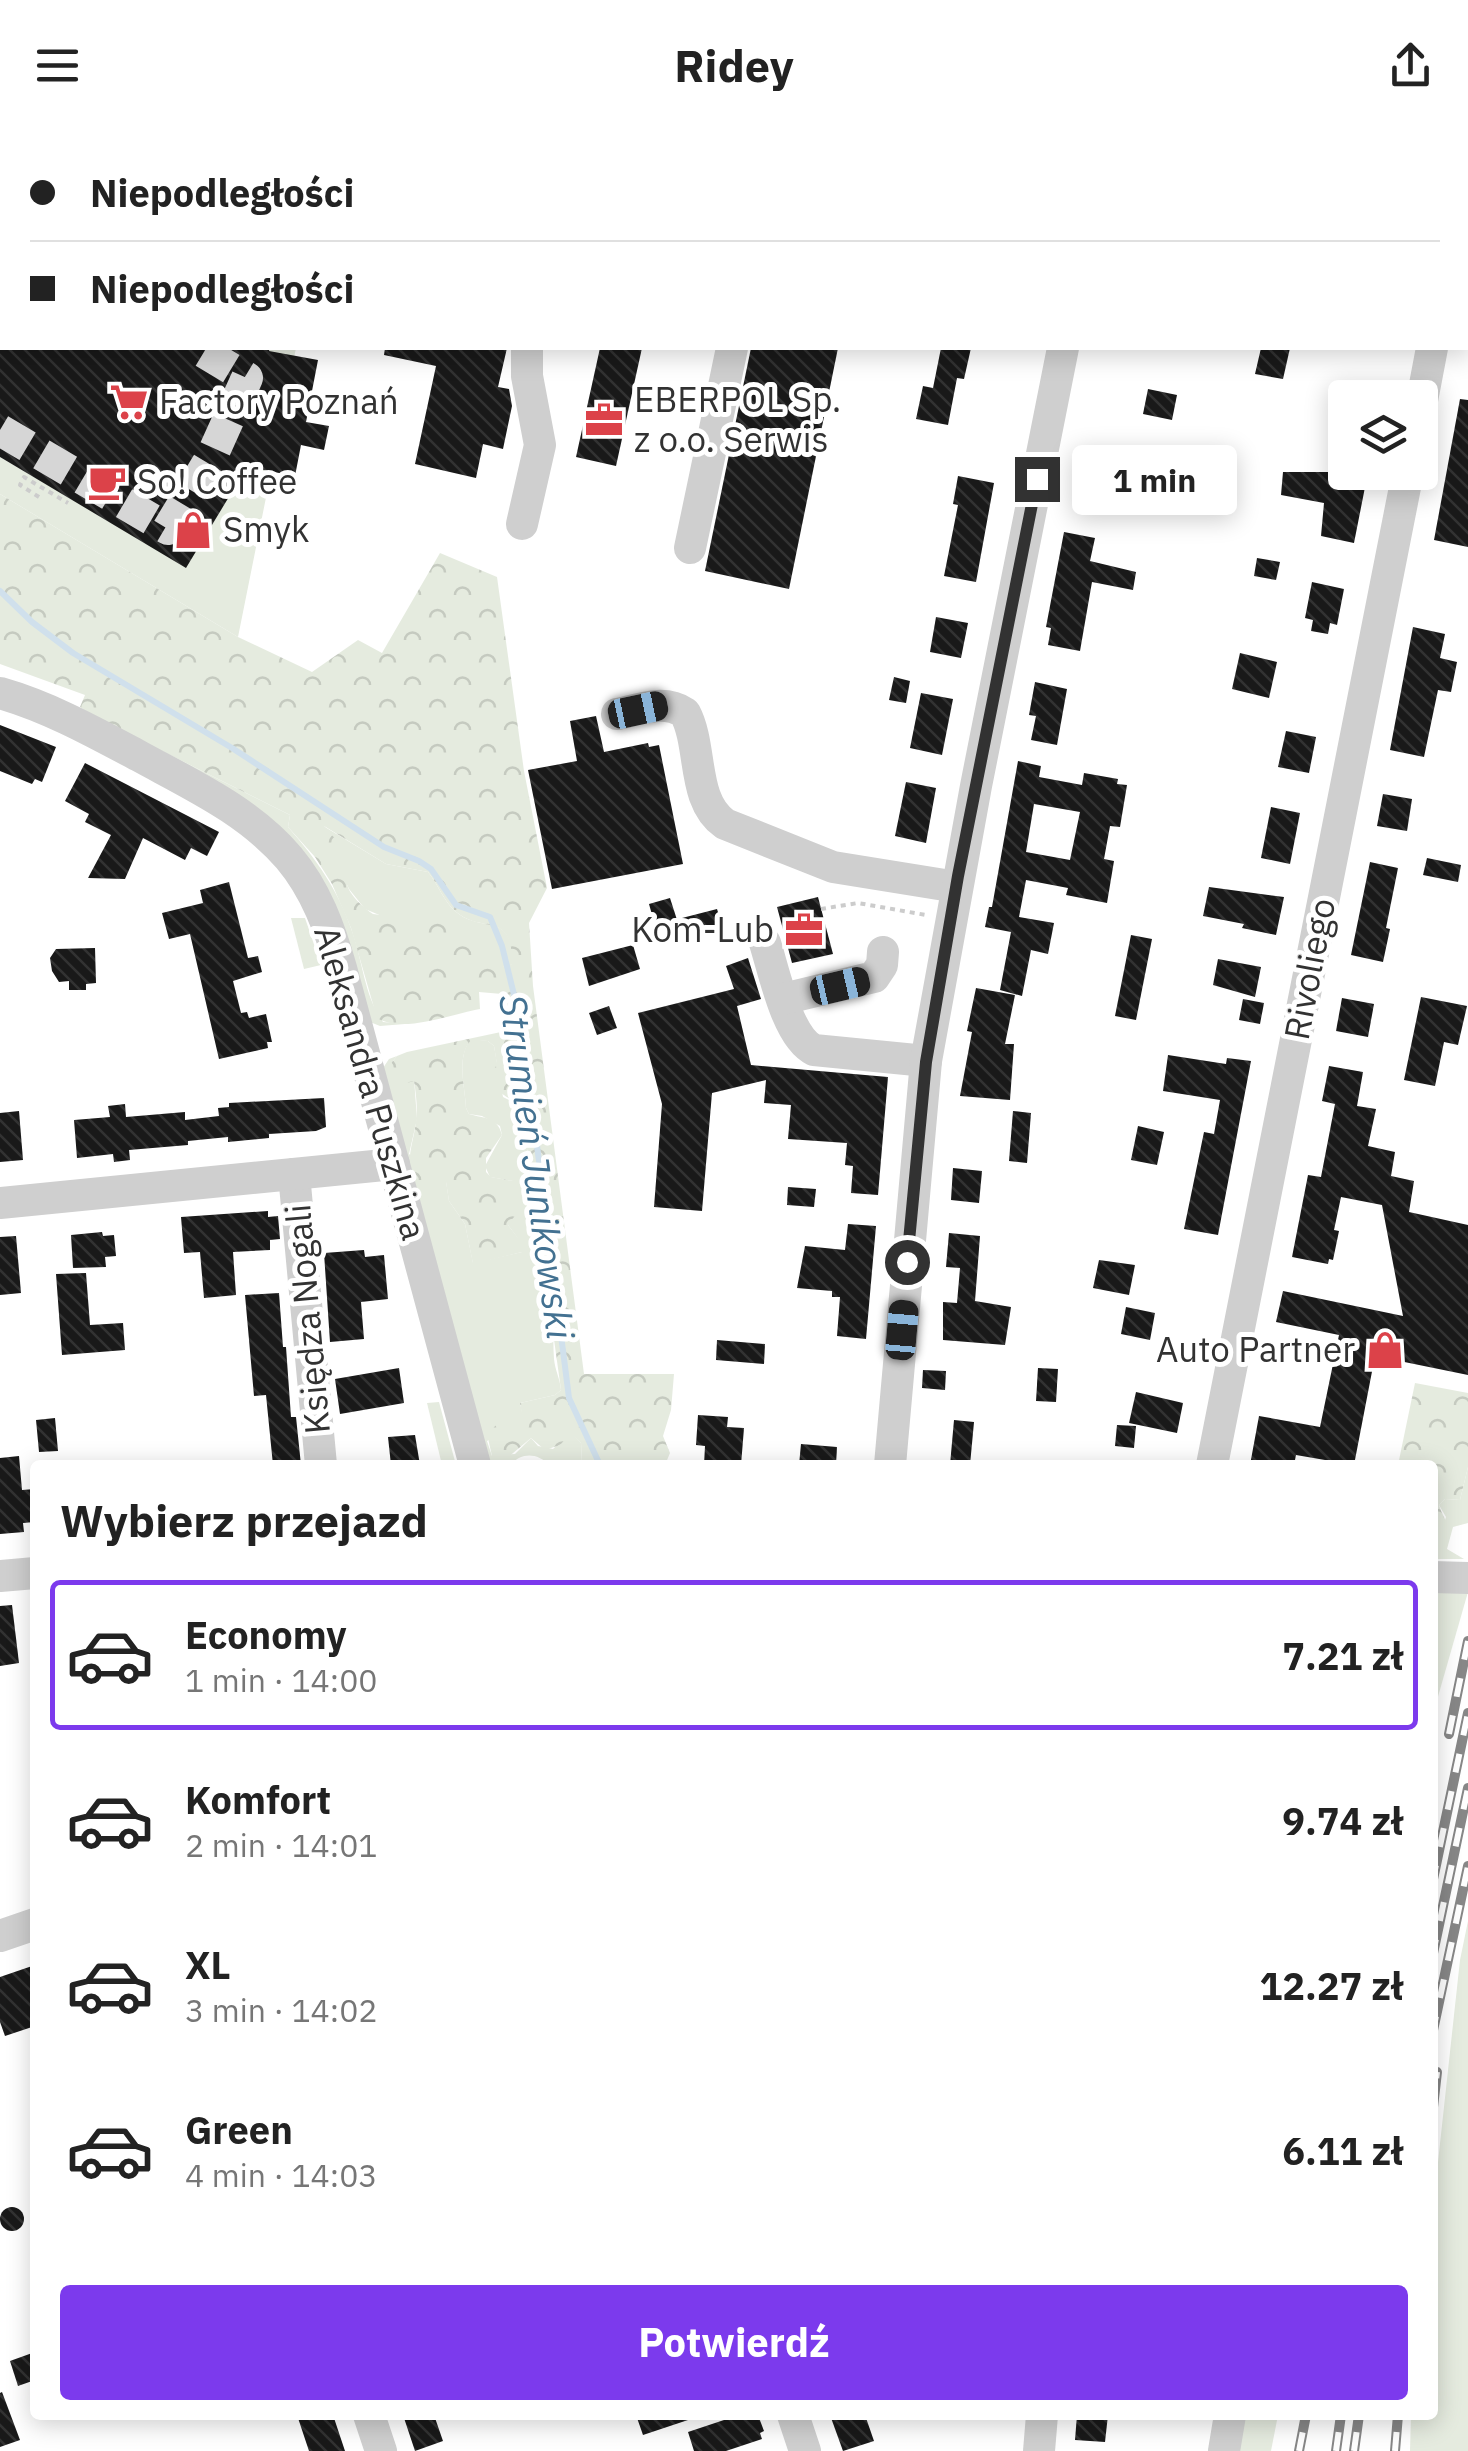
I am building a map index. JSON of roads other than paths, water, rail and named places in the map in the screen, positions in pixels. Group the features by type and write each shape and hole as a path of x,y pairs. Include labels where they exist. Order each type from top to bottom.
{"street":[{"path":"522,524 540,444 525,364 527,350"},
{"path":"690,548 732,350"},
{"path":"890,1460 926,1062 956,887 1062,350"},
{"path":"1426,380 1432,350"},
{"name":"Rivoliego","path":"1213,1460 1404,490"},
{"name":"Aleksandra Puszkina","path":"0,693 68,720 203,791 252,822 292,862 316,900 335,947 474,1460"},
{"path":"617,714 658,705 685,713 706,801 724,824 833,867 956,887"},
{"path":"765,943 799,1039 814,1050 926,1062"},
{"path":"784,999 874,977 882,965 883,952"},
{"path":"0,1203 394,1164"},
{"name":"Księdza Nogali","path":"294,1174 321,1460"},
{"path":"0,1576 30,1574"},
{"path":"1438,1577 1468,1578"},
{"path":"0,1936 30,1926"},
{"path":"371,2420 382,2451"},
{"path":"795,2420 806,2451"},
{"path":"1039,2451 1042,2420"},
{"path":"1224,2451 1229,2420"}],"waterway":[{"name":"Strumień Junikowski","path":"0,591 73,653 232,748 384,847 419,861 431,869 456,905 490,917 502,946 522,1027 569,1398 598,1460"}],"tunnel":[{"path":"0,430 168,529 212,456 247,378 200,350"}],"railway":[{"path":"1449,1734 1468,1641"},
{"path":"1438,1856 1468,1713"},
{"path":"1438,1930 1468,1788"},
{"path":"1438,2007 1468,1866"},
{"path":"1299,2451 1305,2420"},
{"path":"1336,2451 1340,2420"},
{"path":"1354,2451 1358,2420"},
{"path":"1395,2451 1398,2420"}],"place":[{"name":"Factory Poznań","path":"129,402"},
{"name":"EBERPOL Sp. z o.o. Serwis","path":"604,420"},
{"name":"So! Coffee","path":"107,482"},
{"name":"Smyk","path":"193,530"},
{"name":"Kom-Lub","path":"804,930"},
{"name":"Auto Partner","path":"1385,1350"}]}
